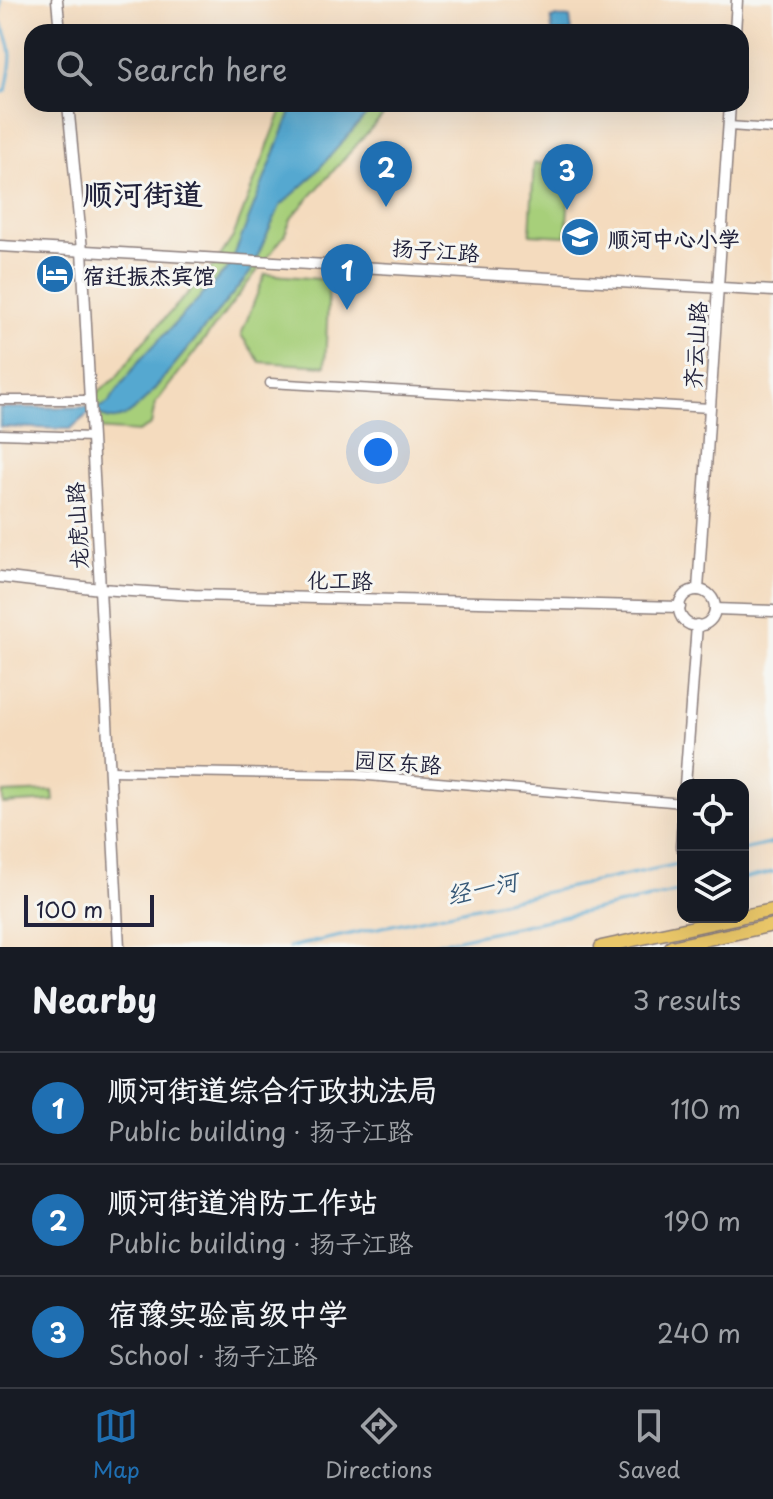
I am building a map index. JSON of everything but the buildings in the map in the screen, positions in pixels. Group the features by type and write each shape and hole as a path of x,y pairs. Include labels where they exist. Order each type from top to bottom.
{"main road":[{"path":"749,915 773,910"},
{"path":"601,947 712,923"},
{"path":"671,947 773,925"}],"street":[{"path":"57,0 59,24"},
{"path":"736,24 737,0"},
{"name":"龙虎山路","path":"69,112 82,250 119,947"},
{"name":"齐云山路","path":"698,590 730,112"},
{"path":"729,126 773,129"},
{"name":"扬子江路","path":"0,246 773,291"},
{"path":"270,383 710,408"},
{"path":"0,400 90,400"},
{"path":"0,434 92,437"},
{"name":"化工路","path":"0,577 100,589 265,598 680,607"},
{"path":"698,590 709,594 715,609 710,620 697,625 683,618 680,607 685,595 698,590"},
{"path":"715,609 773,611"},
{"path":"685,779 697,625"},
{"name":"园区东路","path":"110,771 357,775 677,802"},
{"path":"683,929 686,945"}],"green space":[{"path":"281,112 386,112 292,217 284,236 155,404 151,425 138,432 96,429 94,400 99,391 116,378 143,342 215,264 233,237"},
{"path":"534,163 571,166 566,236 530,234"},
{"path":"265,274 329,280 325,366 260,362 241,335"},
{"path":"53,791 54,801 3,804 3,793"}],"water":[{"path":"570,18 571,24 551,24 551,19"},
{"path":"291,112 369,112 309,180 280,206 250,273 137,407 118,419 105,417 98,412 87,415 70,429 0,427 0,408 101,407 108,403 139,361 230,266"}],"waterway":[{"path":"0,0 0,18"},
{"path":"0,21 11,55 6,91 0,93"},
{"name":"经一河","path":"749,849 773,843"},
{"name":"经一河","path":"289,947 677,864"},
{"name":"经一河","path":"749,878 773,872"},
{"name":"经一河","path":"421,947 677,892"}],"place":[{"name":"顺河街道消防工作站","path":"386,207"},
{"name":"宿豫实验高级中学","path":"567,210"},
{"name":"顺河中心小学","path":"580,237"},
{"name":"宿迁振杰宾馆","path":"55,274"},
{"name":"顺河街道综合行政执法局","path":"347,310"}],"district":[{"name":"顺河街道","path":"143,192"}]}
